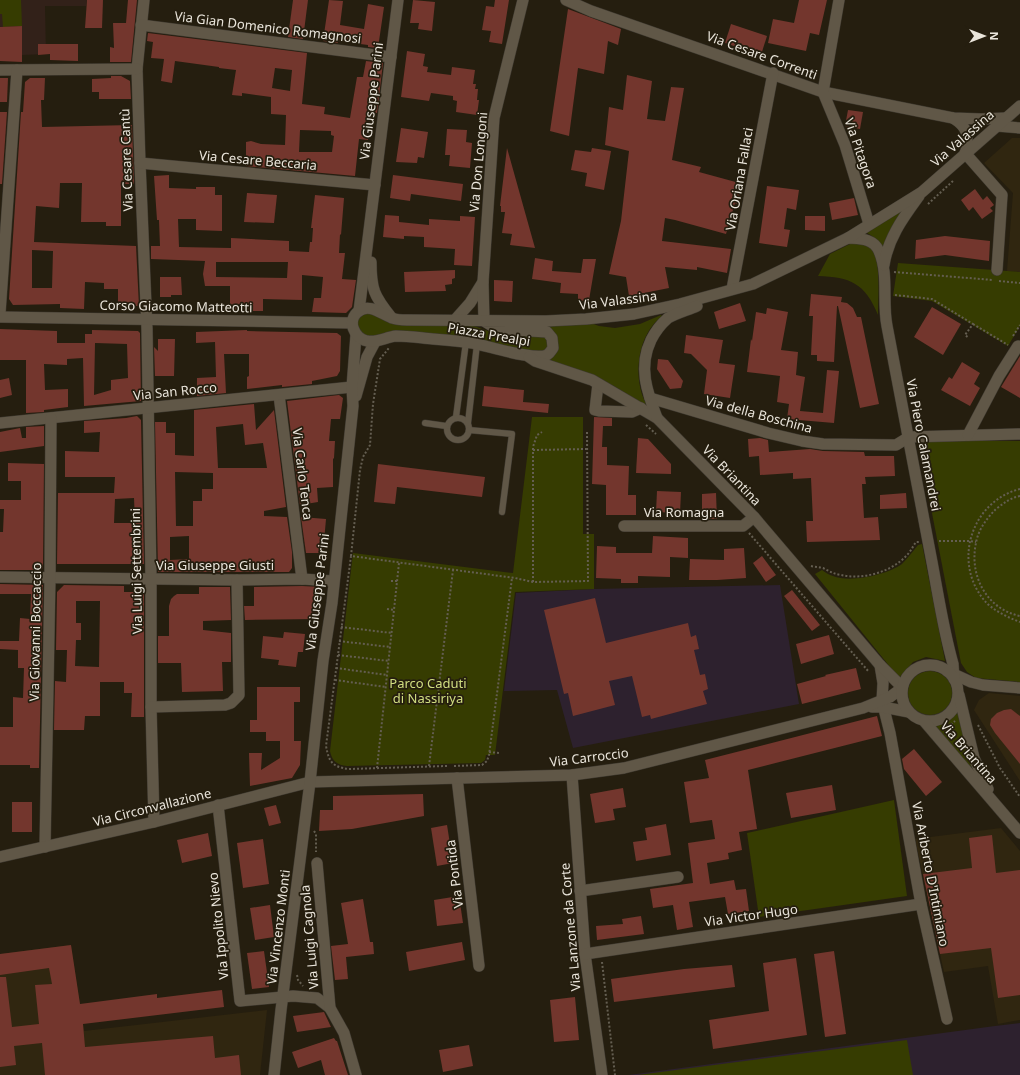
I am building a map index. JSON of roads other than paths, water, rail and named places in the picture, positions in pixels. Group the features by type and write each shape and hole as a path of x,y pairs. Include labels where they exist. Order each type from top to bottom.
{"street":[{"name":"Via Cesare Cantù","path":"144,0 137,70 147,320"},
{"name":"Via Giuseppe Parini","path":"359,310 398,0"},
{"name":"Via Don Longoni","path":"484,321 483,282 494,118 523,0"},
{"name":"Via Cesare Correnti","path":"566,0 591,11 773,73 823,92 953,118 1006,118"},
{"path":"823,92 839,0"},
{"name":"Via Gian Domenico Romagnosi","path":"141,26 390,57"},
{"path":"0,70 137,70"},
{"path":"0,313 17,70"},
{"name":"Via Oriana Fallaci","path":"732,289 773,73"},
{"name":"Via Pitagora","path":"823,92 845,145 869,224"},
{"name":"Via Valassina","path":"657,418 646,386 644,358 650,342 663,323 670,317 753,284 848,238 922,192 1020,106"},
{"path":"953,118 961,122 968,134 965,153 1002,195 996,270"},
{"path":"997,126 1020,128"},
{"name":"Via Cesare Beccaria","path":"140,163 375,185"},
{"name":"Via Valassina","path":"887,270 886,253 899,224 922,192"},
{"name":"Via Giuseppe Parini","path":"372,205 371,275 373,290 378,301 390,317"},
{"name":"Via Piero Calamandrei","path":"848,238 864,239 873,242 887,270 885,318 909,436 952,675"},
{"name":"Via Don Longoni","path":"454,321 470,303 483,282"},
{"name":"Via Valassina","path":"484,321 586,319 634,314 680,304 753,284"},
{"name":"Piazza Prealpi","path":"359,310 368,308 374,309 390,317 407,320 484,321 498,329 542,330 550,335 554,343 550,352 542,356 525,355 466,342 409,336 395,336 375,342"},
{"path":"359,310 352,323 356,335 361,339 375,342"},
{"name":"Corso Giacomo Matteotti","path":"0,317 352,323"},
{"name":"Via Luigi Settembrini","path":"147,320 151,579 151,708 154,822"},
{"name":"Via Giuseppe Parini","path":"353,406 352,387 356,335"},
{"name":"Via Giuseppe Parini","path":"310,782 353,406 367,357 375,342"},
{"path":"968,435 999,376 1013,343"},
{"name":"Via Briantina","path":"525,355 534,361 598,384 637,410 657,418 754,517 880,665 902,688"},
{"path":"598,384 595,410 637,410"},
{"name":"Via San Rocco","path":"0,423 352,387"},
{"name":"Via Carlo Tenca","path":"279,395 302,579"},
{"name":"Via della Boschina","path":"650,398 768,433 802,441 823,444 896,445 909,436"},
{"name":"Via Giovanni Boccaccio","path":"45,847 50,578 51,418"},
{"path":"909,436 1020,434"},
{"name":"Via Romagna","path":"624,526 743,526 754,517"},
{"name":"Via Giuseppe Giusti","path":"0,577 237,580 302,579 333,581"},
{"path":"151,708 225,705 231,703 239,695 237,580"},
{"path":"880,665 883,683 882,704 903,711 924,721 938,720 947,715 954,707 958,698 958,692 952,675"},
{"path":"903,711 902,688 910,673 919,667 934,665 952,675 971,682 983,685 1020,688"},
{"name":"Via Carroccio","path":"310,782 572,775 624,768 882,704 902,688"},
{"name":"Via Briantina","path":"958,692 974,758 994,802"},
{"name":"Via Ariberto D'Intimiano","path":"882,704 890,733 921,904 947,1019"},
{"name":"Via Ariberto D'Intimiano","path":"890,733 891,719 903,711"},
{"name":"Via Briantina","path":"924,721 1020,833"},
{"name":"Via Lanzone da Corte","path":"572,775 585,954 602,1075"},
{"name":"Via Pontida","path":"457,778 479,966"},
{"name":"Via Circonvallazione","path":"0,857 154,822 218,805 269,794 310,782"},
{"name":"Via Vincenzo Monti","path":"274,1075 310,782"},
{"name":"Via Ippolito Nievo","path":"218,805 240,1001 283,997"},
{"name":"Via Luigi Cagnola","path":"316,863 330,1008 344,1034 356,1075"},
{"path":"580,891 678,877"},
{"name":"Via Victor Hugo","path":"585,954 921,904"},
{"name":"Via Luigi Cagnola","path":"283,997 293,996 317,998 330,1008"}],"lane":[{"path":"456,417 466,342"},
{"path":"468,423 462,418 456,417 450,420 446,426 447,434 456,440 460,440 466,437 469,430 468,423 477,344"},
{"path":"425,423 446,426"},
{"path":"469,430 512,434 502,512"}],"park label":[{"name":"Parco Caduti di Nassiriya","path":"428,690"}]}
